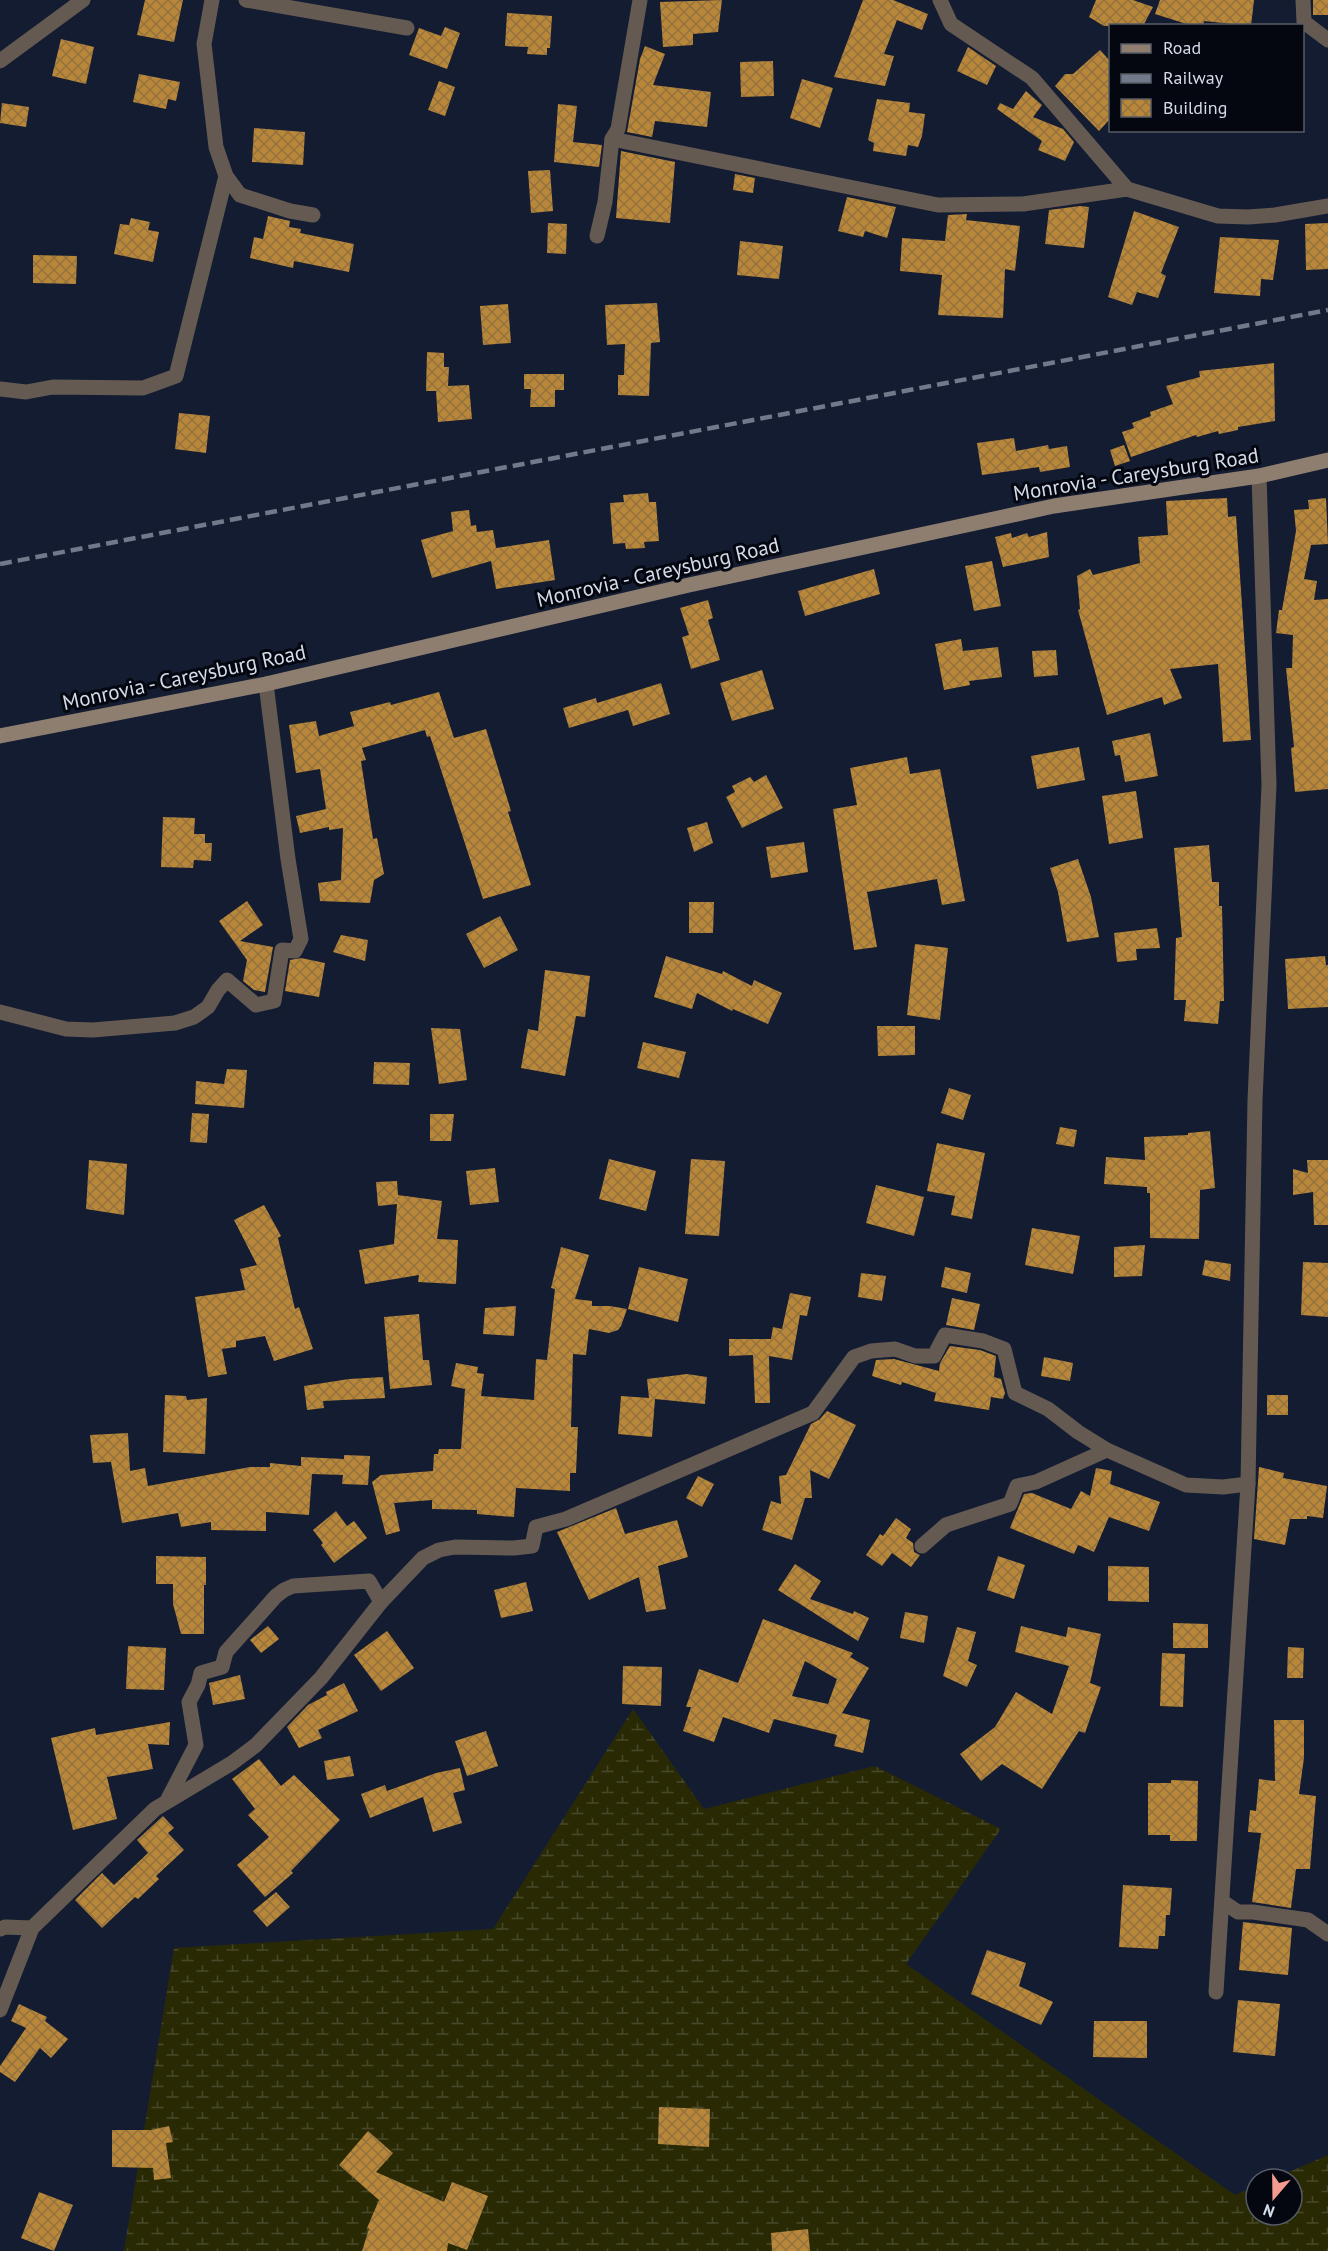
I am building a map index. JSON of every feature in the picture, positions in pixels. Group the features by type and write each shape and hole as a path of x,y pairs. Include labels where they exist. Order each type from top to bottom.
{"main road":[{"name":"Monrovia - Careysburg Road","path":"0,736 266,684 689,585 1054,506 1259,476 1328,460"}],"street":[{"path":"0,62 83,0"},
{"path":"212,0 204,44 216,147 226,176 240,195 291,211 314,215"},
{"path":"246,0 407,28"},
{"path":"597,236 605,202 612,140 618,129 640,0"},
{"path":"940,0 951,24 1032,78 1127,189"},
{"path":"1304,0 1304,22 1328,40"},
{"path":"612,140 938,205 1023,204 1127,189 1218,216 1275,215 1328,206"},
{"path":"0,389 26,392 53,387 143,388 176,376 226,176"},
{"path":"1216,1992 1248,1484 1255,1112 1269,785 1259,476"},
{"path":"0,1012 66,1029 93,1030 175,1023 194,1017 208,1007 227,980 256,1005 274,1001 282,950 295,951 301,939 288,860 266,684"},
{"path":"0,2010 32,1928 155,1809 232,1763 256,1745 321,1678 381,1602 423,1558 439,1550 455,1547 532,1546 536,1527 566,1519 813,1413 854,1357 871,1351 895,1349 915,1356 934,1356 945,1335 983,1341 1004,1349 1015,1392 1048,1410 1107,1450 1186,1485 1223,1487 1248,1484"},
{"path":"922,1546 946,1525 1010,1504 1017,1486 1036,1482 1107,1450"},
{"path":"167,1800 196,1745 189,1702 198,1685 201,1673 222,1667 226,1652 276,1596 293,1586 369,1581 381,1602"},
{"path":"1223,1902 1238,1912 1308,1920 1328,1934"},
{"path":"0,1929 5,1927 32,1928"}],"green space":[{"path":"633,1709 704,1809 875,1766 1001,1829 906,1964 1235,2195 1244,2191 1244,2227 1304,2227 1304,2167 1300,2167 1328,2155 1328,2251 124,2251 174,1948 493,1929"}],"building":[{"path":"145,0 183,0 174,42 137,35"},
{"path":"722,0 718,32 693,34 693,45 663,47 660,2"},
{"path":"863,0 893,0 928,14 922,30 897,20 884,54 894,56 885,86 834,77"},
{"path":"1096,0 1133,0 1153,7 1144,24 1104,26 1089,17"},
{"path":"1160,0 1254,0 1251,24 1204,21 1203,24 1187,24 1155,14"},
{"path":"1313,0 1328,0 1328,15 1313,15"},
{"path":"507,13 552,16 550,48 547,48 547,55 527,54 528,47 505,46"},
{"path":"445,27 460,33 447,69 409,55 419,28 441,36"},
{"path":"61,39 94,47 86,84 52,76"},
{"path":"645,46 665,54 653,85 711,92 707,127 655,121 652,137 627,132 640,59"},
{"path":"968,47 996,66 987,85 957,71"},
{"path":"1100,50 1109,60 1109,120 1099,131 1055,86 1065,74 1073,74"},
{"path":"773,61 774,96 741,97 740,62"},
{"path":"139,74 180,82 176,101 168,99 166,109 133,102"},
{"path":"802,79 833,88 820,128 790,118"},
{"path":"439,81 455,87 445,116 428,110"},
{"path":"1026,91 1042,105 1033,117 1063,129 1074,142 1065,161 1038,150 1042,141 997,109 1000,103 1013,109"},
{"path":"877,99 910,103 909,112 925,114 918,147 908,145 906,156 873,151 874,143 868,140"},
{"path":"2,103 29,107 26,127 0,123"},
{"path":"558,104 577,106 573,142 602,145 599,167 554,162"},
{"path":"254,128 305,132 303,165 252,162"},
{"path":"621,151 675,162 670,223 616,218"},
{"path":"550,170 553,211 531,213 528,171"},
{"path":"735,174 755,178 753,193 733,190"},
{"path":"847,197 896,207 887,238 865,231 863,237 838,231"},
{"path":"1089,207 1084,248 1045,244 1049,210"},
{"path":"1134,211 1179,227 1161,273 1166,276 1158,298 1137,292 1132,305 1108,297"},
{"path":"967,214 966,220 1020,226 1015,271 1005,269 1003,318 938,315 942,275 900,271 902,238 945,241 948,215"},
{"path":"268,216 290,221 289,227 301,229 300,233 354,244 349,272 294,261 293,268 250,258 254,237 263,239"},
{"path":"131,218 150,222 148,230 159,232 153,262 114,254 120,224 129,225"},
{"path":"548,223 567,224 566,254 547,253"},
{"path":"1328,223 1328,269 1306,270 1305,224"},
{"path":"1220,237 1279,240 1273,280 1261,279 1260,296 1214,293"},
{"path":"740,241 783,246 779,279 737,275"},
{"path":"33,255 77,256 76,284 33,283"},
{"path":"657,303 660,342 651,343 649,396 618,395 618,375 624,375 625,344 607,345 605,305"},
{"path":"508,304 511,343 483,345 480,306"},
{"path":"427,352 444,353 444,367 449,367 448,386 469,385 472,419 438,422 436,391 426,391"},
{"path":"1274,363 1275,421 1238,427 1238,430 1219,434 1218,431 1197,437 1196,435 1131,457 1122,432 1134,428 1132,423 1151,416 1150,412 1173,404 1166,386 1200,377 1199,371"},
{"path":"524,374 564,374 564,390 555,390 555,407 530,407 531,389 524,389"},
{"path":"179,413 210,416 206,453 175,449"},
{"path":"1014,438 1016,451 1048,445 1049,449 1067,446 1070,467 1040,472 1039,467 982,475 977,443"},
{"path":"1124,445 1130,461 1115,466 1110,450"},
{"path":"648,493 649,502 656,502 659,541 644,542 645,548 626,549 625,543 613,544 610,503 624,502 623,495"},
{"path":"1227,498 1228,517 1236,516 1251,740 1223,742 1218,664 1170,669 1182,698 1164,705 1162,697 1107,715 1078,610 1080,609 1077,576 1090,569 1093,575 1140,563 1138,537 1168,535 1166,501"},
{"path":"1326,498 1328,544 1311,545 1304,579 1317,581 1314,600 1328,599 1328,789 1295,792 1291,748 1294,747 1286,668 1292,668 1293,635 1276,633 1296,531 1294,510 1309,509 1308,500"},
{"path":"469,510 471,526 476,525 477,532 493,530 496,548 549,540 555,580 496,589 491,561 432,578 421,540 453,531 451,512"},
{"path":"1047,532 1049,557 1003,567 995,537 1011,533 1012,538 1027,533 1029,537"},
{"path":"992,561 1001,606 974,611 965,566"},
{"path":"874,569 880,594 805,616 798,591"},
{"path":"708,600 713,618 708,620 720,660 691,669 682,637 689,635 680,608"},
{"path":"961,639 963,651 998,647 1002,677 969,681 970,685 944,690 935,644"},
{"path":"1056,650 1058,675 1034,677 1032,651"},
{"path":"762,670 774,709 732,721 720,683"},
{"path":"661,683 670,714 633,726 628,710 569,728 563,708 596,698 597,703"},
{"path":"439,692 454,738 486,729 511,811 508,812 531,885 483,899 430,736 427,737 425,730 362,748 366,760 361,761 373,839 377,838 384,874 374,880 370,903 320,901 318,883 341,880 343,828 329,830 329,827 300,833 296,816 326,809 320,769 296,773 289,725 316,721 319,736 354,726 350,712 390,702 391,705"},
{"path":"1150,733 1158,776 1125,782 1120,755 1115,756 1112,741"},
{"path":"1079,747 1085,780 1037,789 1031,756"},
{"path":"907,757 910,774 940,769 965,901 942,905 937,879 867,892 877,947 854,950 833,809 857,805 850,768"},
{"path":"766,775 783,808 742,828 726,797 735,792 732,786 750,777 754,782"},
{"path":"1136,791 1143,838 1109,844 1102,796"},
{"path":"163,817 195,818 194,834 205,834 205,843 212,843 211,861 194,860 193,868 161,867"},
{"path":"707,822 713,843 694,852 687,828"},
{"path":"804,842 808,872 771,878 766,847"},
{"path":"1209,845 1212,882 1219,882 1219,906 1222,906 1224,1001 1220,1001 1218,1024 1184,1021 1186,1000 1174,1000 1176,938 1182,937 1174,848"},
{"path":"1078,859 1091,897 1099,937 1067,942 1058,892 1050,868"},
{"path":"247,901 263,925 240,941 273,947 265,992 254,990 243,981 247,960 219,921"},
{"path":"689,902 714,902 713,933 689,933"},
{"path":"500,916 518,950 484,968 466,934"},
{"path":"1157,928 1160,948 1136,949 1137,960 1117,962 1114,933"},
{"path":"341,935 368,940 365,961 333,952"},
{"path":"915,944 948,948 940,1020 907,1015"},
{"path":"666,956 722,974 723,971 752,986 754,980 782,993 768,1024 733,1009 732,1011 697,993 692,1009 654,997"},
{"path":"1325,956 1326,965 1328,965 1328,1007 1288,1009 1285,959"},
{"path":"301,958 325,963 319,997 285,991 290,960"},
{"path":"545,970 590,976 585,1017 576,1016 565,1076 521,1068 528,1029 538,1031"},
{"path":"877,1026 915,1026 915,1055 878,1056"},
{"path":"431,1028 460,1029 467,1080 439,1084"},
{"path":"643,1042 686,1052 679,1078 637,1068"},
{"path":"374,1062 410,1063 409,1085 373,1084"},
{"path":"227,1069 247,1070 244,1108 195,1104 196,1081 224,1084"},
{"path":"949,1088 971,1095 963,1120 941,1113"},
{"path":"192,1113 209,1114 207,1143 190,1142"},
{"path":"430,1114 454,1114 451,1141 430,1141"},
{"path":"1060,1127 1077,1130 1074,1147 1056,1144"},
{"path":"1210,1131 1215,1188 1200,1190 1199,1239 1150,1238 1150,1193 1147,1193 1147,1187 1104,1184 1106,1157 1145,1160 1144,1137 1188,1135 1188,1133"},
{"path":"937,1143 985,1153 972,1219 951,1215 955,1196 927,1191"},
{"path":"609,1159 656,1171 646,1211 599,1199"},
{"path":"691,1159 725,1161 719,1236 685,1234"},
{"path":"89,1160 127,1164 124,1215 86,1209"},
{"path":"1307,1160 1328,1160 1328,1225 1314,1225 1313,1192 1293,1195 1293,1169 1308,1173"},
{"path":"495,1168 499,1202 470,1205 466,1171"},
{"path":"397,1181 398,1195 442,1201 437,1239 458,1240 456,1284 418,1282 419,1275 365,1284 359,1250 394,1244 397,1204 378,1206 376,1182"},
{"path":"876,1185 924,1197 914,1236 866,1223"},
{"path":"264,1205 281,1236 278,1238 295,1309 299,1307 313,1349 274,1361 265,1336 236,1341 236,1347 222,1349 227,1374 208,1377 195,1297 245,1290 240,1269 257,1265 234,1220"},
{"path":"1032,1228 1080,1236 1073,1274 1025,1265"},
{"path":"1145,1245 1142,1276 1114,1277 1114,1247"},
{"path":"561,1247 589,1255 575,1299 592,1301 592,1306 627,1309 618,1330 609,1333 589,1329 586,1355 573,1354 571,1427 578,1427 576,1473 570,1473 570,1491 516,1488 514,1517 477,1514 477,1510 432,1509 432,1500 394,1503 400,1531 386,1535 372,1482 381,1475 433,1471 434,1454 438,1454 439,1449 461,1449 465,1389 451,1386 456,1363 478,1367 477,1373 484,1374 481,1396 534,1400 536,1359 547,1360 555,1289 551,1288"},
{"path":"1205,1260 1231,1264 1230,1281 1202,1275"},
{"path":"1303,1262 1328,1263 1328,1317 1301,1315"},
{"path":"639,1267 688,1279 678,1322 628,1309"},
{"path":"945,1267 971,1273 967,1293 941,1287"},
{"path":"861,1273 886,1276 882,1301 858,1297"},
{"path":"790,1293 811,1297 807,1316 800,1315 792,1360 769,1356 770,1403 755,1403 753,1355 729,1356 729,1339 771,1339 773,1327 782,1329"},
{"path":"952,1298 980,1304 974,1330 946,1325"},
{"path":"516,1306 514,1336 483,1334 485,1308"},
{"path":"419,1314 423,1360 429,1360 432,1385 390,1389 384,1317"},
{"path":"950,1346 980,1350 996,1356 994,1377 1001,1379 1005,1393 1003,1399 991,1397 989,1410 934,1401 936,1393 902,1382 901,1385 872,1376 876,1360 894,1359 939,1371 940,1363"},
{"path":"1044,1357 1073,1363 1070,1381 1041,1376"},
{"path":"687,1374 707,1377 705,1404 655,1399 652,1437 618,1434 621,1396 649,1398 647,1379"},
{"path":"383,1377 385,1398 323,1401 324,1408 307,1410 304,1386 349,1379"},
{"path":"165,1395 186,1396 187,1400 207,1398 205,1454 163,1452"},
{"path":"1267,1395 1288,1395 1288,1415 1267,1415"},
{"path":"827,1411 856,1425 829,1479 810,1470 812,1498 805,1498 792,1540 762,1530 771,1501 781,1504 779,1476 786,1475 811,1424"},
{"path":"128,1433 130,1471 145,1468 148,1486 250,1467 270,1467 270,1463 301,1466 301,1457 344,1459 344,1455 370,1456 368,1485 342,1484 343,1475 312,1474 309,1515 266,1512 266,1531 211,1530 211,1522 181,1527 178,1513 122,1523 111,1462 93,1463 90,1435"},
{"path":"1259,1467 1284,1473 1283,1478 1327,1486 1323,1518 1307,1516 1307,1519 1290,1519 1285,1545 1254,1539"},
{"path":"1096,1468 1112,1471 1110,1484 1160,1502 1149,1531 1109,1517 1094,1552 1078,1545 1074,1554 1010,1528 1024,1494 1032,1493 1071,1509 1081,1491 1090,1496"},
{"path":"698,1476 714,1484 702,1507 686,1498"},
{"path":"616,1508 625,1534 677,1520 688,1557 658,1566 666,1609 646,1612 639,1577 589,1600 557,1532"},
{"path":"336,1511 347,1526 354,1521 367,1538 334,1563 313,1530"},
{"path":"896,1518 911,1529 906,1538 913,1543 914,1552 920,1555 911,1567 892,1553 882,1566 866,1555 880,1534 883,1536"},
{"path":"156,1556 206,1557 204,1634 181,1634 173,1604 173,1584 156,1584"},
{"path":"998,1556 1025,1565 1014,1599 987,1590"},
{"path":"795,1564 821,1581 810,1599 853,1614 854,1611 869,1618 858,1641 778,1590"},
{"path":"1108,1566 1149,1567 1149,1602 1108,1601"},
{"path":"526,1582 533,1611 501,1618 494,1590"},
{"path":"905,1612 928,1616 924,1643 900,1638"},
{"path":"763,1619 853,1653 850,1657 869,1668 842,1713 870,1720 863,1753 834,1746 837,1735 774,1719 769,1733 723,1717 714,1742 683,1731 691,1707 686,1707 699,1669 738,1683","holes":["805,1661 837,1679 828,1704 792,1696"]},
{"path":"1173,1623 1208,1624 1208,1648 1173,1648"},
{"path":"268,1626 279,1639 261,1653 250,1640"},
{"path":"1021,1626 1066,1637 1068,1627 1101,1634 1090,1683 1101,1687 1085,1733 1079,1731 1042,1789 1002,1764 981,1781 960,1754 995,1727 1016,1692 1052,1714 1069,1666 1015,1652"},
{"path":"957,1627 976,1632 968,1661 977,1665 967,1687 943,1676"},
{"path":"387,1631 414,1668 381,1691 354,1655"},
{"path":"128,1646 166,1648 164,1690 126,1689"},
{"path":"1288,1647 1304,1648 1303,1678 1287,1678"},
{"path":"1162,1653 1185,1654 1183,1707 1160,1706"},
{"path":"623,1666 662,1667 661,1706 622,1704"},
{"path":"240,1675 245,1699 213,1705 209,1683"},
{"path":"344,1683 358,1711 318,1730 322,1738 299,1748 287,1727 308,1705"},
{"path":"1274,1720 1304,1720 1304,1758 1299,1794 1316,1796 1310,1869 1296,1869 1291,1908 1252,1902 1261,1833 1248,1832 1250,1810 1256,1811 1259,1779 1275,1781"},
{"path":"170,1722 169,1745 148,1744 153,1769 107,1777 117,1819 73,1830 51,1738 95,1728 96,1735"},
{"path":"486,1731 498,1766 467,1776 455,1741"},
{"path":"350,1756 354,1776 327,1780 324,1761"},
{"path":"259,1759 281,1786 294,1775 340,1820 291,1871 293,1873 265,1897 237,1865 269,1837 248,1815 255,1809 232,1779"},
{"path":"460,1768 465,1790 453,1793 462,1823 433,1832 423,1797 370,1818 361,1794 385,1785 387,1791 436,1773"},
{"path":"1171,1780 1198,1781 1197,1841 1170,1841 1170,1835 1148,1835 1148,1783 1171,1783"},
{"path":"163,1816 174,1828 168,1833 184,1850 156,1876 159,1879 138,1899 135,1897 102,1928 75,1900 102,1873 114,1885 148,1853 137,1840"},
{"path":"1123,1885 1172,1888 1170,1915 1166,1915 1165,1936 1159,1936 1158,1949 1119,1947"},
{"path":"276,1892 290,1907 267,1927 253,1911"},
{"path":"1243,1922 1292,1928 1288,1975 1239,1970"},
{"path":"987,1950 1026,1963 1019,1986 1053,2002 1041,2025 971,1994"},
{"path":"1238,2000 1280,2004 1275,2056 1233,2052"},
{"path":"19,2004 47,2017 45,2021 68,2039 51,2058 40,2048 15,2082 0,2072 0,2066 26,2028 11,2021"},
{"path":"1094,2021 1147,2021 1147,2058 1093,2057"},
{"path":"659,2107 710,2109 709,2147 658,2144"},
{"path":"169,2126 173,2142 166,2143 171,2178 154,2180 153,2168 112,2167 112,2130 151,2130"},
{"path":"368,2131 393,2153 376,2172 444,2202 452,2182 488,2196 467,2250 448,2243 447,2251 362,2251 369,2229 367,2228 379,2200 339,2165"},
{"path":"39,2192 73,2205 54,2251 21,2238"},
{"path":"808,2229 810,2251 772,2251 771,2233"}],"railway":[{"path":"0,564 1328,310"}]}
